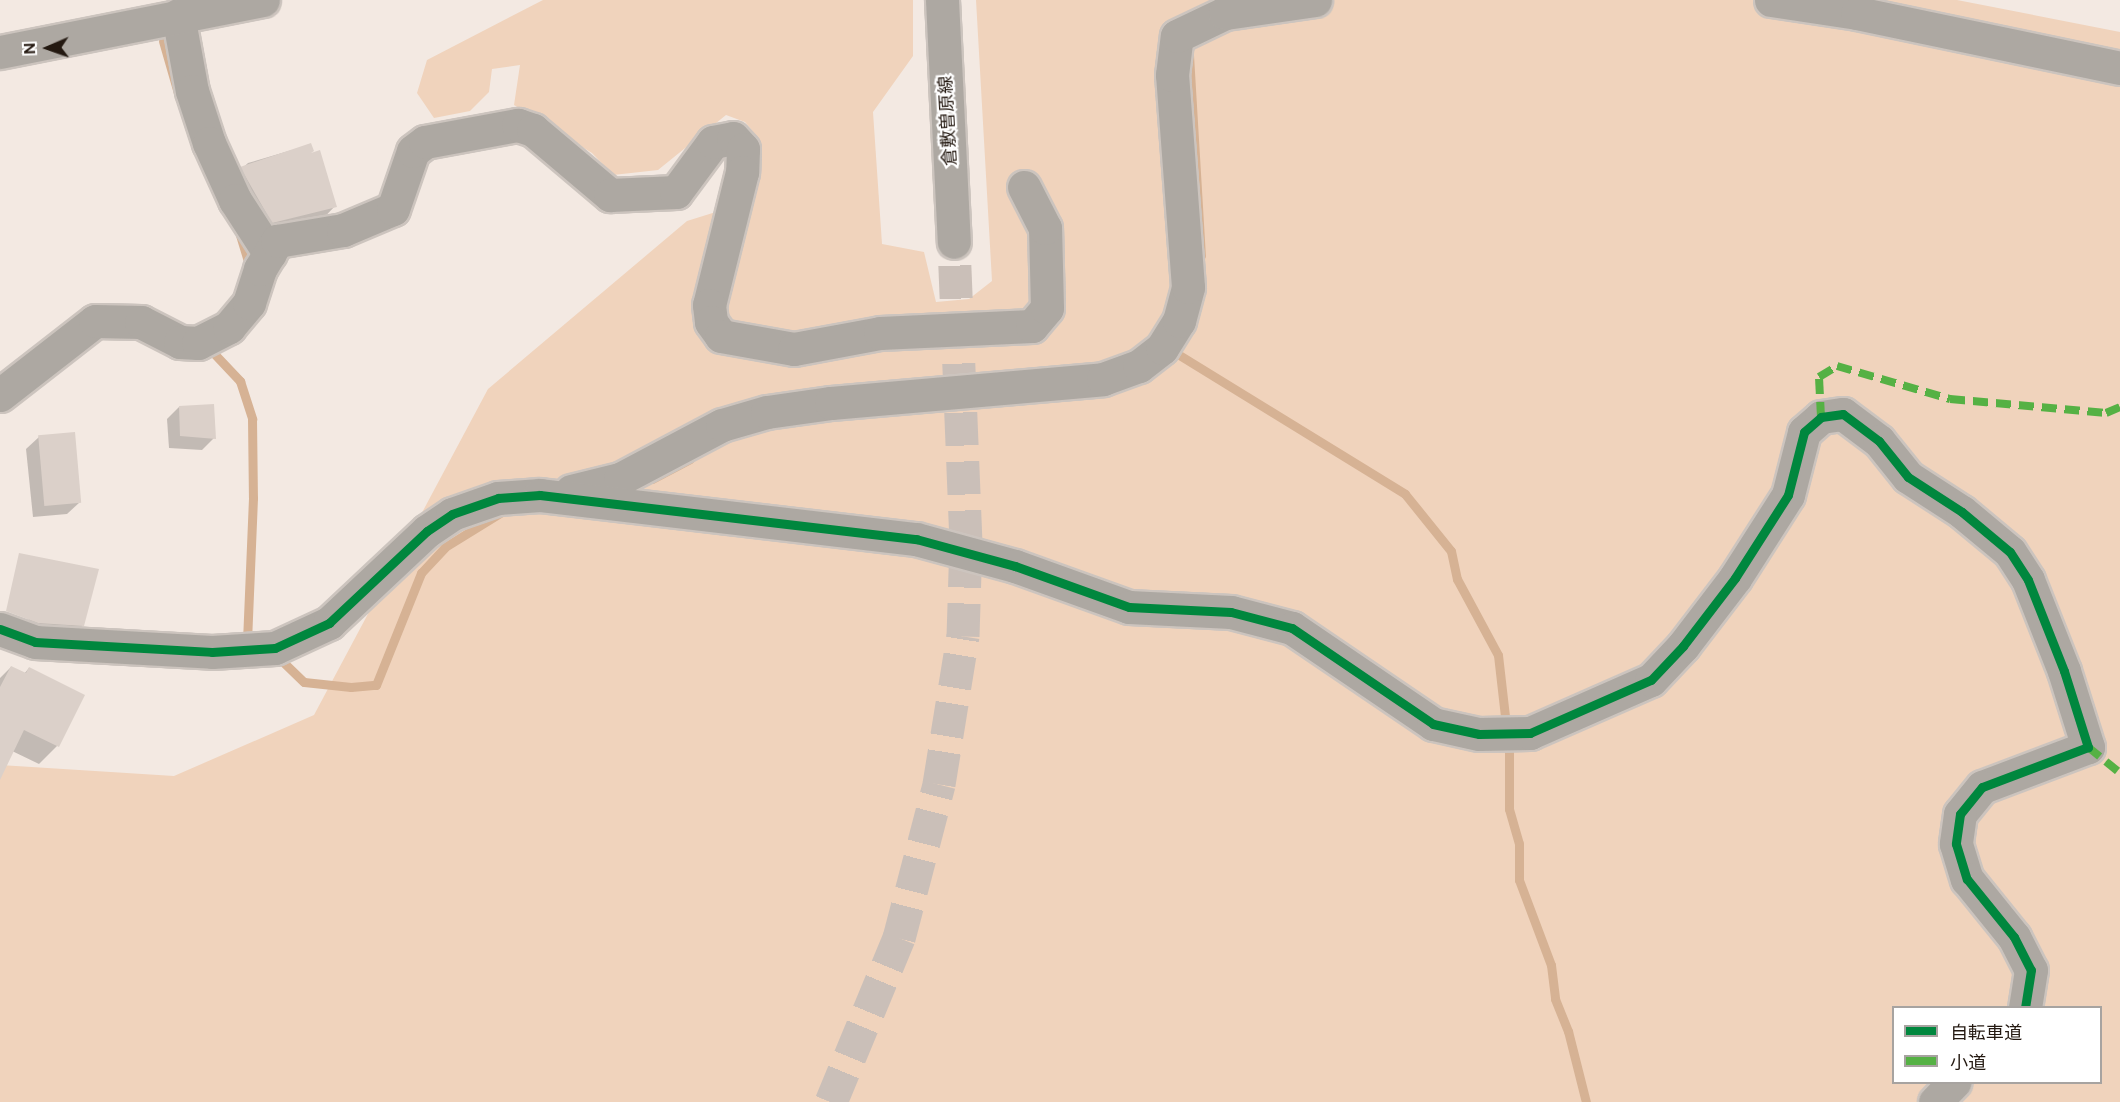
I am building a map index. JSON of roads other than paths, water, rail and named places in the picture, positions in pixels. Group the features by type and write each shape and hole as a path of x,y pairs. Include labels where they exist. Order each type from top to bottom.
{"street":[{"path":"0,52 263,0"},
{"name":"倉敷曽原線","path":"942,0 954,242"},
{"path":"558,497 580,487 620,479 722,424 767,412 831,403 1103,379 1139,366 1162,348 1179,321 1188,287 1172,75 1177,36 1225,13 1315,0"},
{"path":"1771,0 1857,13 2120,69"},
{"path":"178,15 192,91 209,143 235,200 270,254"},
{"path":"0,395 95,321 141,322 180,342 198,343 229,327 249,303 277,241 343,230 393,209 413,151 425,142 518,125 533,130 610,195 676,192 713,142 733,138 743,149 742,172 709,305 711,322 721,336 794,349 880,333 1032,326 1047,309 1045,228 1024,187"},
{"path":"0,628 35,642 212,652 275,648 329,623 427,531 452,514 498,498 558,497 916,539 1015,566 1130,607 1232,612 1292,628 1433,724 1479,734 1530,733 1652,680 1683,646 1735,578 1788,495 1804,432 1821,417 1843,414 1879,441 1908,477 1962,512 2010,552 2036,601 2088,747 1982,787 1960,814 1956,844 1967,879 2014,937 2031,970 2025,1006"},
{"path":"1935,1102 1953,1084"}],"waterway":[{"path":"163,41 178,93"},
{"path":"1189,55 1201,256"},
{"path":"240,235 250,267"},
{"path":"206,345 240,381 252,419 253,498 247,640"},
{"path":"1176,353 1405,494 1451,551 1457,579 1498,655 1505,716"},
{"path":"652,479 690,459"},
{"path":"272,659 280,659 304,682 351,687 376,685 421,573 445,547 505,510"},
{"path":"1509,747 1509,809 1519,844 1519,880 1551,965 1555,999 1568,1031 1586,1102"}],"tunnel":[{"path":"831,1102 899,938 939,784 963,636 966,543 954,242"}]}
